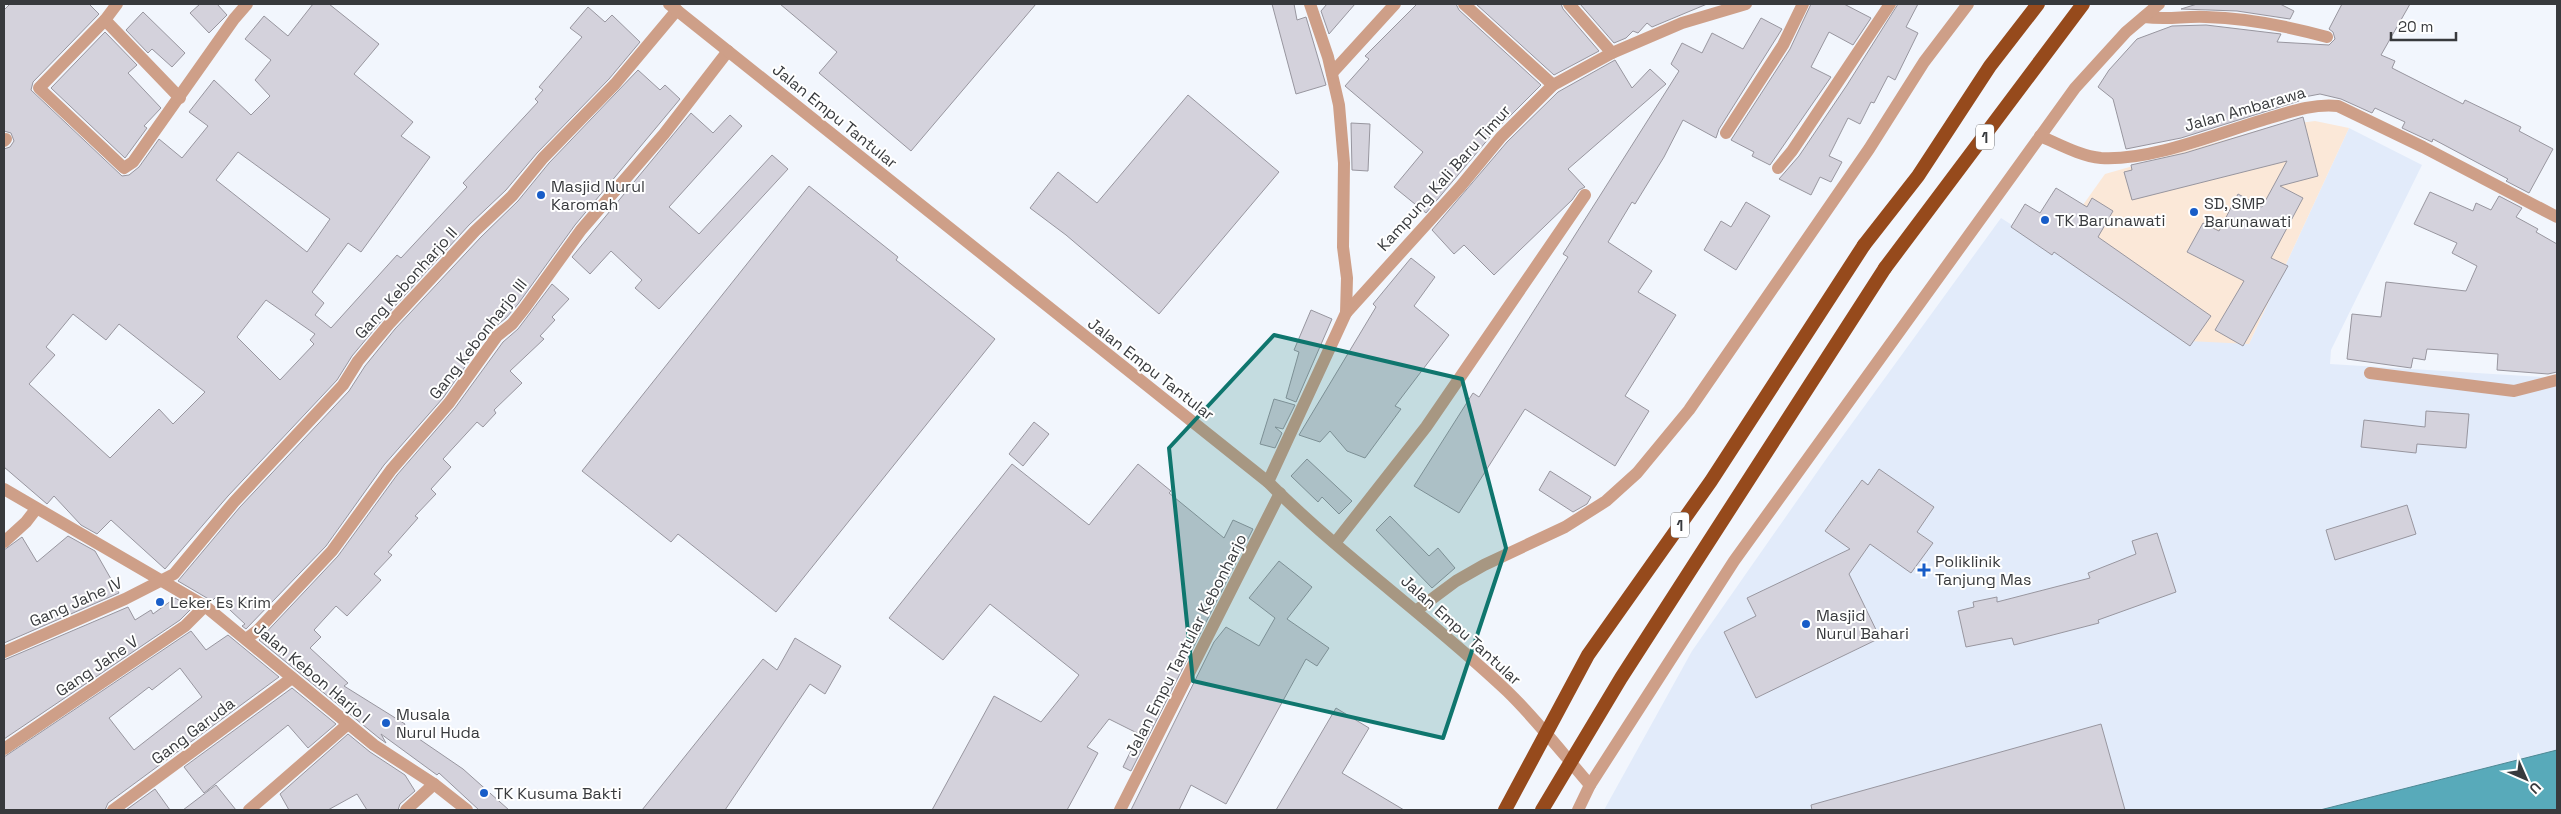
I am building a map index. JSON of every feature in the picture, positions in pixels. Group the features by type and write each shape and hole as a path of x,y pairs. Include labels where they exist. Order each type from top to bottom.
{"highway":[{"name":"1","path":"1505,810 1588,655 1711,481 1864,245 1918,176 1990,66 2038,4"},
{"name":"1","path":"1542,810 1622,678 1885,268 2083,4"}],"street":[{"path":"117,4 105,20 39,88 124,168 133,162 234,19 247,4"},
{"path":"1332,73 1394,4"},
{"path":"1464,4 1552,85"},
{"path":"1569,4 1612,52"},
{"name":"Kampung Kali Baru Timur","path":"1268,482 1346,313 1460,187 1501,137 1552,85 1612,52 1682,23 1708,8 1746,4"},
{"path":"1726,133 1783,45 1804,4"},
{"path":"1778,168 1792,151 1890,4"},
{"path":"1417,610 1456,581 1484,565 1565,527 1606,501 1637,473 1694,402 1869,149 1924,62 1968,4"},
{"path":"1578,810 1590,784 1734,561 2040,136 2075,88 2126,32 2159,4"},
{"name":"Jalan Empu Tantular","path":"673,7 1268,482 1335,543 1417,610 1508,692 1590,784"},
{"name":"Gang Kebonharjo II","path":"162,579 174,574 234,502 343,385 358,361 389,324 475,231 512,196 543,158 615,84 673,7"},
{"path":"1315,7 1339,106 1344,163 1343,247 1347,278 1346,313"},
{"path":"2144,17 2165,20 2204,17 2266,22 2328,37"},
{"path":"105,20 180,98"},
{"name":"Gang Kebonharjo III","path":"246,639 258,630 332,551 391,470 449,404 497,336 512,324 581,230 664,134 728,51"},
{"name":"Jalan Ambarawa","path":"2040,136 2083,154 2102,158 2144,154 2281,115 2324,105 2338,106 2557,217"},
{"path":"1335,543 1437,412 1585,196"},
{"path":"2370,373 2514,391 2557,380"},
{"name":"Jalan Kebon Harjo I","path":"4,489 36,509 162,579 205,606 374,745 434,784 467,810"},
{"name":"Jalan Empu Tantular Kebonharjo","path":"1120,810 1280,493"},
{"path":"4,542 26,522 36,509"},
{"name":"Gang Jahe IV","path":"4,652 125,599 162,579"},
{"name":"Gang Jahe V","path":"4,749 185,626 205,606"},
{"name":"Gang Garuda","path":"113,810 292,678"},
{"path":"249,810 348,724"},
{"path":"406,810 434,784"}],"highlighted area":[{"path":"1274,335 1462,379 1506,548 1443,738 1193,681 1169,448"}],"shaded area":[{"name":"SD, SMP Barunawati","path":"2315,121 2349,128 2249,344 2189,341 2051,250 2105,174 2270,127"},
{"path":"2349,128 2422,165 2331,350 2330,364 2557,378 2557,750 2320,810 1604,810 1692,651 1829,455 2001,218 2051,250 2249,344"}],"water":[{"path":"2557,750 2557,810 2320,810"}],"building":[{"path":"10,4 89,4 99,14 33,82 31,90 122,176 129,175 139,167 159,139 182,158 208,126 189,112 214,80 251,115 270,96 255,80 271,60 245,39 264,16 288,36 313,4 329,4 379,44 354,74 413,122 401,136 430,157 361,252 348,243 312,292 324,303 315,315 331,328 397,255 401,258 467,187 463,183 538,102 535,99 543,90 539,87 582,37 570,28 588,7 605,22 612,15 640,42 609,79 537,153 506,190 469,225 383,319 352,356 337,380 228,496 165,569 111,520 97,534 81,525 54,496 47,504 4,467 4,149 10,147 14,141 11,133 4,131 4,10","holes":["238,152 330,219 307,252 216,180","266,300 315,334 310,340 314,344 280,380 237,337","73,314 106,340 119,324 205,392 173,424 159,409 110,458 29,384 55,355 46,347"]},
{"path":"200,4 217,4 227,15 209,33 190,13"},
{"path":"780,4 1036,4 911,151 819,73 837,52"},
{"path":"1272,4 1294,4 1297,20 1306,17 1326,85 1296,94"},
{"path":"1327,4 1355,4 1329,34 1321,11"},
{"path":"1417,4 1456,4 1459,10 1541,85 1495,131 1426,213 1394,187 1423,152 1345,86 1369,59 1365,56"},
{"path":"1476,4 1561,4 1563,9 1599,51 1554,75"},
{"path":"1580,4 1707,4 1652,27 1647,23 1638,33 1633,31 1626,38 1614,43"},
{"path":"1811,4 1844,4 1871,18 1853,45 1829,32 1811,67 1831,77 1770,165 1752,156 1754,152 1731,140 1790,49"},
{"path":"1898,4 1918,4 1906,27 1918,33 1895,80 1888,76 1874,103 1871,102 1860,124 1848,118 1829,156 1842,162 1831,182 1820,177 1811,195 1779,179 1799,156"},
{"path":"2197,4 2280,4 2294,11 2290,19 2237,11 2181,9"},
{"path":"2342,4 2410,4 2381,55 2395,61 2392,68 2463,104 2465,100 2521,127 2519,131 2553,149 2529,193 2506,181 2508,179 2433,139 2432,142 2402,128 2405,122 2375,108 2372,113 2341,99 2320,94 2299,98 2299,101 2181,138 2126,149 2113,99 2098,87 2109,70 2137,39 2172,26 2206,25 2281,34 2277,42 2329,45 2335,39 2333,32 2329,29"},
{"path":"143,12 185,53 172,67 152,49 148,53 126,30"},
{"path":"1761,18 1782,29 1719,129 1716,138 1683,120 1664,157 1635,204 1632,202 1608,242 1652,271 1638,292 1676,315 1625,396 1649,411 1615,466 1525,409 1459,513 1414,486 1473,393 1479,397 1568,257 1563,254 1679,71 1671,64 1682,43 1702,53 1712,33 1743,49"},
{"path":"105,32 137,65 128,73 161,108 144,126 147,128 125,158 51,88"},
{"path":"1615,60 1632,88 1650,69 1666,84 1568,169 1585,187 1579,190 1572,200 1494,275 1464,245 1454,254 1432,230 1507,142 1558,92"},
{"path":"638,70 660,90 665,85 680,99 575,225 518,304 506,318 490,331 443,398 384,465 326,546 246,629 242,626 245,624 216,597 212,601 178,581 240,507 349,391 365,366 395,329 481,237 518,201 549,163"},
{"path":"1188,95 1279,172 1159,314 1066,235 1030,208 1058,172 1097,203"},
{"path":"691,113 713,133 730,115 742,126 669,207 699,234 772,155 788,169 659,309 635,288 642,280 611,251 590,274 572,257"},
{"path":"2303,117 2318,176 2280,186 2303,198 2271,258 2288,266 2243,346 2215,330 2244,281 2187,252 2203,223 2219,231 2238,194 2262,207 2287,161 2132,200 2124,172 2132,170 2131,165 2185,153"},
{"path":"1351,123 1370,124 1368,171 1352,170"},
{"path":"809,186 898,257 896,260 995,339 776,612 678,534 671,542 582,471"},
{"path":"2056,188 2087,207 2092,198 2113,211 2098,237 2211,316 2190,346 2054,252 2052,255 2011,227 2025,204 2040,213"},
{"path":"2430,192 2473,211 2476,203 2491,210 2499,196 2522,208 2516,217 2538,229 2536,232 2557,244 2557,372 2548,374 2497,370 2498,354 2427,349 2425,360 2413,358 2411,368 2347,359 2352,314 2381,317 2386,282 2466,291 2477,266 2452,253 2457,243 2414,224"},
{"path":"1746,202 1770,216 1736,270 1704,250 1721,221 1731,227"},
{"path":"1411,258 1435,277 1414,306 1449,335 1395,406 1401,409 1365,458 1347,451 1330,431 1320,442 1299,435 1376,307 1373,304"},
{"path":"552,284 569,299 552,317 555,320 540,336 544,339 510,371 522,383 494,410 496,413 483,427 477,422 443,459 451,467 431,489 436,494 415,516 418,518 388,552 392,555 374,574 381,580 347,616 336,606 314,630 321,637 310,648 348,683 344,686 405,724 403,728 463,769 509,810 479,810 439,773 437,775 381,734 386,743 379,738 259,640 338,556 397,475 455,408 503,342 518,329"},
{"path":"1311,310 1332,319 1296,402 1286,398 1299,352 1294,350"},
{"path":"1274,399 1295,405 1283,429 1275,427 1282,433 1275,448 1260,444"},
{"path":"2426,411 2469,414 2466,448 2417,444 2416,453 2361,447 2364,420 2425,427"},
{"path":"1034,422 1049,434 1023,466 1009,454"},
{"path":"1307,459 1352,501 1339,514 1322,497 1318,502 1291,476"},
{"path":"1012,464 1089,525 1138,464 1171,491 1169,493 1224,538 1233,520 1253,529 1131,771 1123,767 1139,734 1109,719 1087,747 1098,753 1067,810 932,810 994,696 1041,722 1079,675 990,604 943,660 889,618"},
{"name":"Masjid Nurul Bahari","path":"1879,469 1934,507 1917,532 1933,543 1911,573 1870,544 1849,574 1880,638 1756,698 1724,632 1756,616 1747,598 1850,549 1825,531 1862,480 1868,485"},
{"path":"1550,471 1591,497 1587,504 1573,512 1539,490"},
{"path":"2407,505 2416,534 2335,560 2326,530"},
{"path":"1390,516 1429,556 1438,548 1455,568 1432,588 1376,530"},
{"path":"2157,533 2176,592 2098,620 2099,623 2014,645 2012,638 1966,647 1958,611 1974,607 1973,602 1997,597 1997,602 2090,578 2088,573 2136,554 2132,541"},
{"path":"68,536 95,551 119,593 4,643 4,550 22,537 37,562"},
{"path":"1279,561 1312,587 1287,619 1329,648 1317,666 1306,659 1226,804 1191,785 1179,810 1131,810 1214,642 1226,627 1259,646 1275,618 1249,598"},
{"path":"175,598 192,608 180,620 4,739 4,660 128,607 135,620 151,610 153,614"},
{"path":"191,631 206,650 228,635 279,677 108,803 105,810 4,810 4,757","holes":["180,668 202,697 134,750 109,718 149,687 152,690"]},
{"path":"795,638 841,666 825,694 810,684 725,810 642,810 763,659 777,670"},
{"path":"292,688 336,724 308,748 288,725 204,793 184,767"},
{"path":"1336,708 1369,728 1342,773 1404,810 1276,810"},
{"path":"2101,724 2125,810 1812,810 1811,805"},
{"path":"348,734 370,752 405,775 415,791 400,804 398,810 367,810 357,794 328,810 289,810 280,794"},
{"path":"216,785 236,810 183,810"},
{"path":"155,789 170,810 126,810"}],"place":[{"name":"Masjid Nurul Karomah","path":"541,195"},
{"name":"SD, SMP Barunawati","path":"2194,212"},
{"name":"TK Barunawati","path":"2045,220"},
{"name":"Poliklinik Tanjung Mas","path":"1924,570"},
{"name":"Leker Es Krim","path":"160,602"},
{"name":"Masjid Nurul Bahari","path":"1806,624"},
{"name":"Musala Nurul Huda","path":"386,723"},
{"name":"TK Kusuma Bakti","path":"484,793"}]}
